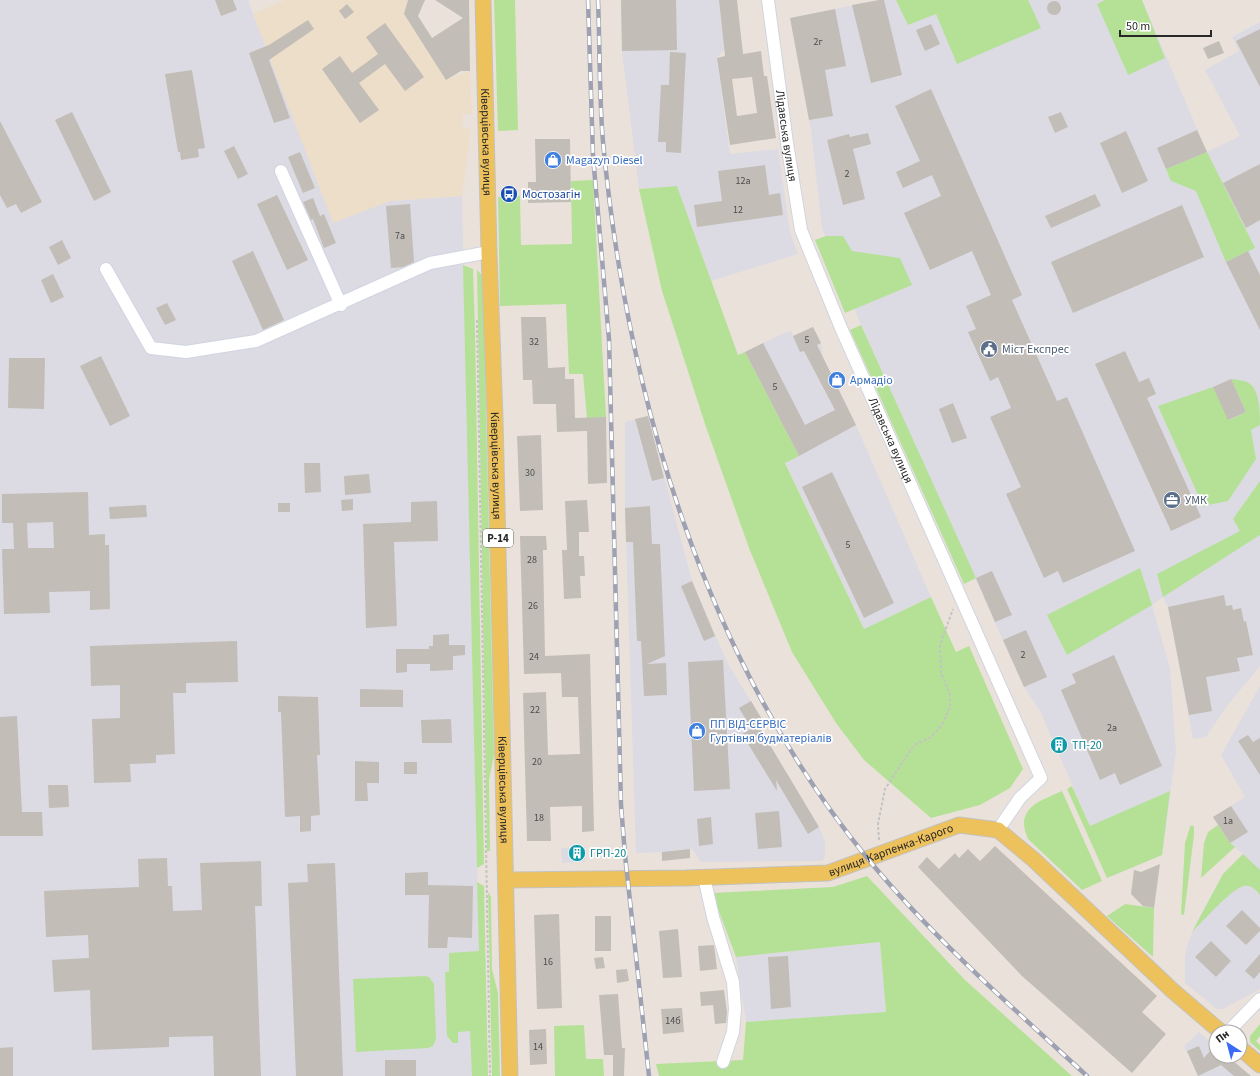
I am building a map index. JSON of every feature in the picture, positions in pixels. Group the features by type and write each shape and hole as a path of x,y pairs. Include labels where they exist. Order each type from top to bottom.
{"main road":[{"name":"Ківерцівська вулиця","path":"483,0 489,194 489,252 496,417 510,1076"},
{"name":"вулиця Карпенка-Карого","path":"506,880 704,877 828,873 879,853 959,825 998,830"},
{"path":"998,830 1033,859 1173,991 1212,1024"},
{"path":"1248,1055 1260,1065"}],"street":[{"name":"Лідавська вулиця","path":"768,0 787,143 801,230 841,328 1041,778 1020,798 998,830"},
{"path":"281,171 341,304"},
{"path":"106,269 151,348 186,352 256,341 430,263 489,252"},
{"path":"704,877 713,917 733,982 735,1009 733,1032 723,1062"},
{"path":"1236,1024 1260,999"}],"path":[{"path":"476,314 490,1076"},
{"path":"879,853 878,824 885,789 914,745 931,737 942,725 950,707 950,694 941,673 940,645 959,594"}],"shaded area":[{"path":"0,0 248,0 333,222 390,201 462,196 482,1076 0,1076"},
{"path":"285,0 408,0 404,15 446,80 470,71 472,114 463,114 462,128 471,129 462,196 390,201 333,223 253,14"},
{"path":"621,0 719,0 724,49 717,58 730,154 778,149 790,232 798,254 711,281 677,186 639,189 622,51"},
{"path":"879,0 1142,0 1207,152 1240,136 1205,70 1239,51 1232,37 1260,22 1260,666 1227,706 1206,737 1193,739 1168,607 1163,597 1152,605 1170,668 1176,752 1162,855 1112,876 1040,711 1024,687 861,325 822,228 811,130 790,18","holes":["1095,194 1100,206 1051,228 1046,216"]},
{"path":"813,327 821,343 823,358 856,425 931,597 864,629 785,462 799,455 745,352 791,330 793,336"},
{"path":"648,416 692,581 728,664 763,721 758,725 819,827 825,842 823,861 701,862 692,849 674,850 662,861 661,852 636,853 625,508 625,422"},
{"path":"1260,686 1260,989 1223,1009 1217,1009 1185,983 1185,957 1188,942 1199,918 1223,874 1243,854 1230,843 1213,817 1245,797 1221,755"},
{"path":"585,847 585,862 562,863 561,848"},
{"path":"880,942 886,1013 746,1022 736,957"},
{"path":"1199,1032 1208,1040 1208,1064 1230,1064 1251,1076 1198,1076 1184,1046"}],"green space":[{"path":"494,0 515,0 518,130 498,131"},
{"path":"896,0 1028,0 1041,28 957,64 936,14 908,25"},
{"path":"1105,0 1142,0 1165,58 1128,75 1097,4"},
{"path":"1207,152 1255,248 1226,262 1196,191 1171,181 1166,169"},
{"path":"593,180 606,417 587,418 583,374 569,374 566,304 500,306 498,197 520,196 521,245 572,244 571,181"},
{"path":"677,186 738,355 745,352 799,456 785,463 864,629 931,597 956,652 969,646 1023,769 1010,788 980,805 931,818 864,760 836,723 792,652 749,548 706,427 662,291 639,189"},
{"path":"826,236 843,236 852,251 900,258 912,285 845,313 815,240"},
{"path":"463,265 473,269 475,329 484,864 477,868"},
{"path":"477,270 483,276 494,755 489,780 490,851 487,851"},
{"path":"861,325 976,578 964,584 850,330"},
{"path":"1231,379 1247,382 1255,389 1257,395 1260,425 1251,430 1256,459 1228,501 1203,506 1158,406 1213,387 1229,420 1246,412"},
{"path":"1260,481 1260,535 1163,597 1157,574 1240,531 1233,519"},
{"path":"1140,568 1152,605 1067,655 1047,615"},
{"path":"1072,786 1090,826 1170,791 1162,855 1107,878 1067,789"},
{"path":"1062,791 1102,881 1082,890 1028,839 1025,828 1024,820 1032,807 1045,798"},
{"path":"1192,825 1194,827 1194,835 1184,915 1181,914 1185,843"},
{"path":"1218,825 1230,843 1235,847 1201,878 1204,843 1208,832"},
{"path":"1243,854 1260,870 1260,895 1252,887 1241,887 1223,901 1192,932 1223,874"},
{"path":"867,876 965,980 1072,1076 659,1076 656,1064 743,1060 746,1022 886,1012 880,942 736,957 712,893 833,887"},
{"path":"477,882 484,886 488,1076 472,1076 470,1031 458,1032 458,1043 453,1043 447,1036 445,972 449,972 449,953 479,951"},
{"path":"488,892 491,897 492,969 498,993 500,1076 492,1076"},
{"path":"1125,904 1154,908 1153,957 1107,916"},
{"path":"429,977 434,984 436,1039 433,1046 428,1048 356,1052 353,979"},
{"path":"1260,1024 1260,1036 1256,1041 1260,1045 1260,1051 1250,1042 1250,1036"},
{"path":"584,1025 586,1059 603,1059 604,1076 555,1076 554,1026"}],"building":[{"path":"215,0 233,0 237,10 221,16"},
{"path":"408,0 425,0 418,16 432,38 463,18 435,0 469,0 470,71 461,71 446,80 404,14"},
{"path":"621,0 676,0 677,50 622,51"},
{"path":"719,0 737,0 743,54 761,51 764,76 767,76 776,138 730,145 717,58 725,56","holes":["752,77 757,113 737,116 732,79"]},
{"path":"884,0 902,75 871,83 852,5"},
{"path":"1054,1 1059,3 1061,8 1059,13 1054,15 1049,13 1047,8 1049,3"},
{"path":"347,4 354,12 345,19 339,11"},
{"path":"835,9 846,66 825,70 833,116 809,120 790,18"},
{"path":"308,20 314,29 269,60 290,118 274,123 249,53 269,45"},
{"path":"385,23 424,77 405,91 385,64 359,83 379,110 360,123 322,69 340,56 352,73 378,54 366,37"},
{"path":"931,24 940,44 925,51 916,30"},
{"path":"1260,29 1260,87 1236,41"},
{"path":"1219,41 1224,53 1208,59 1203,48"},
{"path":"670,52 686,53 681,153 666,152 666,142 658,142 661,85 669,85"},
{"path":"192,70 205,148 198,149 199,157 181,160 180,152 178,152 165,74"},
{"path":"931,89 1022,295 1012,300 1057,401 1067,397 1135,551 1063,583 1058,571 1044,578 1006,494 1021,487 990,417 1011,408 998,377 990,381 968,332 976,329 966,306 991,295 972,251 930,270 904,213 941,196 932,175 903,188 896,172 920,161 895,106"},
{"path":"72,112 111,192 94,201 55,120"},
{"path":"1061,112 1068,127 1055,133 1048,117"},
{"path":"0,121 42,202 21,213 16,204 7,208 0,195"},
{"path":"1197,130 1207,152 1166,169 1157,148"},
{"path":"1126,131 1148,181 1122,193 1100,143"},
{"path":"868,133 871,144 853,149 865,199 843,205 827,140 849,134 850,137"},
{"name":"Magazyn Diesel","path":"535,139 570,139 571,202 528,203 528,182 536,182"},
{"path":"234,146 248,174 238,179 224,151"},
{"path":"300,152 315,188 303,193 288,157"},
{"path":"1260,164 1260,220 1246,228 1223,183"},
{"path":"765,165 769,195 780,193 783,215 697,227 694,205 722,201 718,171"},
{"path":"1095,194 1101,206 1051,228 1045,216"},
{"path":"277,195 308,260 287,270 257,204"},
{"path":"313,198 320,216 324,214 336,243 324,248 313,219 311,220 303,202"},
{"path":"410,204 414,262 403,267 391,268 386,206"},
{"path":"1182,205 1204,257 1073,313 1051,262"},
{"path":"62,240 71,258 58,265 49,247"},
{"path":"253,251 284,320 263,330 232,261"},
{"path":"1248,251 1260,275 1260,330 1226,262"},
{"path":"53,274 64,297 51,303 41,280"},
{"path":"167,303 176,320 165,325 156,308"},
{"path":"521,317 546,317 548,368 565,367 565,379 574,379 575,418 606,417 607,483 588,484 587,431 557,432 556,404 533,404 532,380 523,380"},
{"path":"813,327 821,343 817,345 856,425 799,456 745,352 763,343 805,425 835,410 804,351 800,352 793,336"},
{"path":"1125,351 1139,382 1149,378 1156,394 1147,398 1201,517 1171,531 1095,364"},
{"path":"101,356 130,416 110,426 80,366"},
{"path":"9,358 45,358 44,409 8,408"},
{"path":"1231,379 1246,412 1228,420 1213,387"},
{"path":"953,403 967,438 952,443 939,409"},
{"path":"648,416 664,478 652,481 635,419"},
{"path":"541,435 543,510 520,511 517,436"},
{"path":"304,463 320,463 321,492 305,493"},
{"path":"832,472 894,603 864,618 802,487"},
{"path":"369,474 371,493 345,495 344,476"},
{"path":"88,492 89,535 105,534 105,545 109,545 110,609 90,610 90,591 49,592 50,613 4,614 2,549 14,549 13,523 2,523 2,494","holes":["53,522 54,548 28,548 27,523"]},
{"path":"353,499 353,510 342,511 341,500"},
{"path":"587,500 589,532 579,532 579,556 584,556 585,576 580,576 581,598 564,599 562,550 567,550 565,501"},
{"path":"437,501 438,541 394,542 397,626 366,628 363,524 411,522 411,502"},
{"path":"278,503 290,503 290,512 278,512"},
{"path":"146,505 147,517 110,519 109,507"},
{"path":"650,506 652,544 660,544 665,656 647,664 666,663 667,695 644,696 641,641 637,641 633,542 626,542 625,508"},
{"path":"520,536 546,536 547,550 543,550 545,656 590,654 594,831 582,832 582,806 550,807 551,841 527,841 523,693 546,692 548,755 580,754 578,697 562,697 561,673 524,674"},
{"path":"992,571 1012,615 995,622 976,578"},
{"path":"692,581 715,636 704,641 681,586"},
{"path":"1224,595 1226,606 1232,605 1233,610 1241,608 1244,622 1246,621 1253,655 1237,658 1240,671 1206,677 1212,711 1189,715 1168,607"},
{"path":"1026,630 1047,677 1024,687 1003,640"},
{"path":"449,634 449,645 465,645 465,655 453,656 453,670 430,671 430,664 407,664 407,672 396,673 396,649 429,649 429,646 433,646 433,635"},
{"path":"237,641 238,682 186,683 186,693 173,693 175,754 156,755 156,763 130,764 131,782 94,783 92,719 120,718 120,685 91,686 90,646"},
{"path":"1114,655 1162,766 1120,785 1115,773 1100,780 1061,690 1076,683 1072,674"},
{"path":"723,660 730,789 694,791 688,662"},
{"path":"360,689 403,690 403,707 360,707"},
{"path":"278,696 318,697 320,755 317,755 320,815 311,816 311,831 300,832 300,816 285,817 281,712 278,712"},
{"path":"751,701 763,721 751,728 739,708"},
{"path":"17,716 22,812 42,812 43,836 0,836 0,717"},
{"path":"451,719 452,743 422,743 421,720"},
{"path":"758,725 819,827 808,834 776,780 777,791 742,734"},
{"path":"1248,735 1253,742 1260,738 1260,775 1238,741"},
{"path":"355,761 379,762 379,783 367,783 368,801 355,801"},
{"path":"404,762 417,762 417,774 404,774"},
{"path":"48,785 68,785 69,807 49,808"},
{"path":"1231,806 1248,832 1230,843 1213,817"},
{"path":"779,811 782,847 758,849 755,813"},
{"path":"711,817 713,844 699,846 697,819"},
{"path":"995,846 1157,996 1142,1012 1166,1034 1132,1073 1022,976 918,867 927,857 939,869 955,853 959,858 968,849 980,861"},
{"path":"690,849 690,858 662,861 662,852"},
{"path":"167,858 168,886 172,886 173,911 202,910 200,863 261,861 262,906 255,906 261,1076 214,1076 213,1036 169,1037 169,1047 92,1050 90,990 54,992 52,960 89,958 88,935 46,937 44,891 139,887 138,859"},
{"path":"335,863 343,1076 296,1076 288,883 308,882 307,864"},
{"path":"1160,864 1154,908 1143,906 1131,894 1134,870 1141,872"},
{"path":"428,872 428,885 473,886 472,938 448,937 447,948 428,948 429,895 405,895 405,873"},
{"path":"1242,910 1260,928 1260,931 1246,945 1226,926"},
{"path":"559,914 562,1008 537,1009 534,915"},
{"path":"595,916 611,916 611,951 595,951"},
{"path":"678,929 682,977 663,978 659,931"},
{"path":"1211,941 1231,961 1216,977 1195,957"},
{"path":"714,945 717,969 700,971 698,946"},
{"path":"1260,954 1260,972 1254,979 1245,971"},
{"path":"788,956 791,1007 771,1009 768,957"},
{"path":"603,957 605,968 596,969 594,958"},
{"path":"627,969 629,981 617,983 616,970"},
{"path":"724,990 727,1012 726,1023 715,1024 713,1005 701,1006 700,992"},
{"path":"618,994 622,1048 625,1048 624,1076 613,1076 613,1055 604,1055 599,995"},
{"path":"682,1008 684,1032 663,1034 661,1009"},
{"path":"546,1029 547,1064 530,1065 529,1030"},
{"path":"1199,1046 1204,1058 1208,1053 1208,1064 1237,1064 1251,1076 1234,1076 1221,1065 1198,1076 1187,1051"},
{"path":"13,1047 13,1076 0,1076 0,1048"},
{"path":"385,1060 416,1060 416,1076 385,1076"}],"railway":[{"path":"588,0 593,156 609,339 621,805 649,1076"},
{"path":"598,0 603,142 615,238 631,333 654,428 683,521 718,611 761,698 811,781 868,859 920,917 974,972 1087,1076"}],"place":[{"name":"Magazyn Diesel","path":"553,160"},
{"name":"Мостозагін","path":"509,194"},
{"name":"Міст Експрес","path":"989,349"},
{"name":"Армадіо","path":"837,380"},
{"name":"УМК","path":"1172,500"},
{"name":"ПП ВІД-СЕРВІС Гуртівня будматеріалів","path":"697,731"},
{"name":"ТП-20","path":"1059,745"},
{"name":"ГРП-20","path":"577,853"}]}
